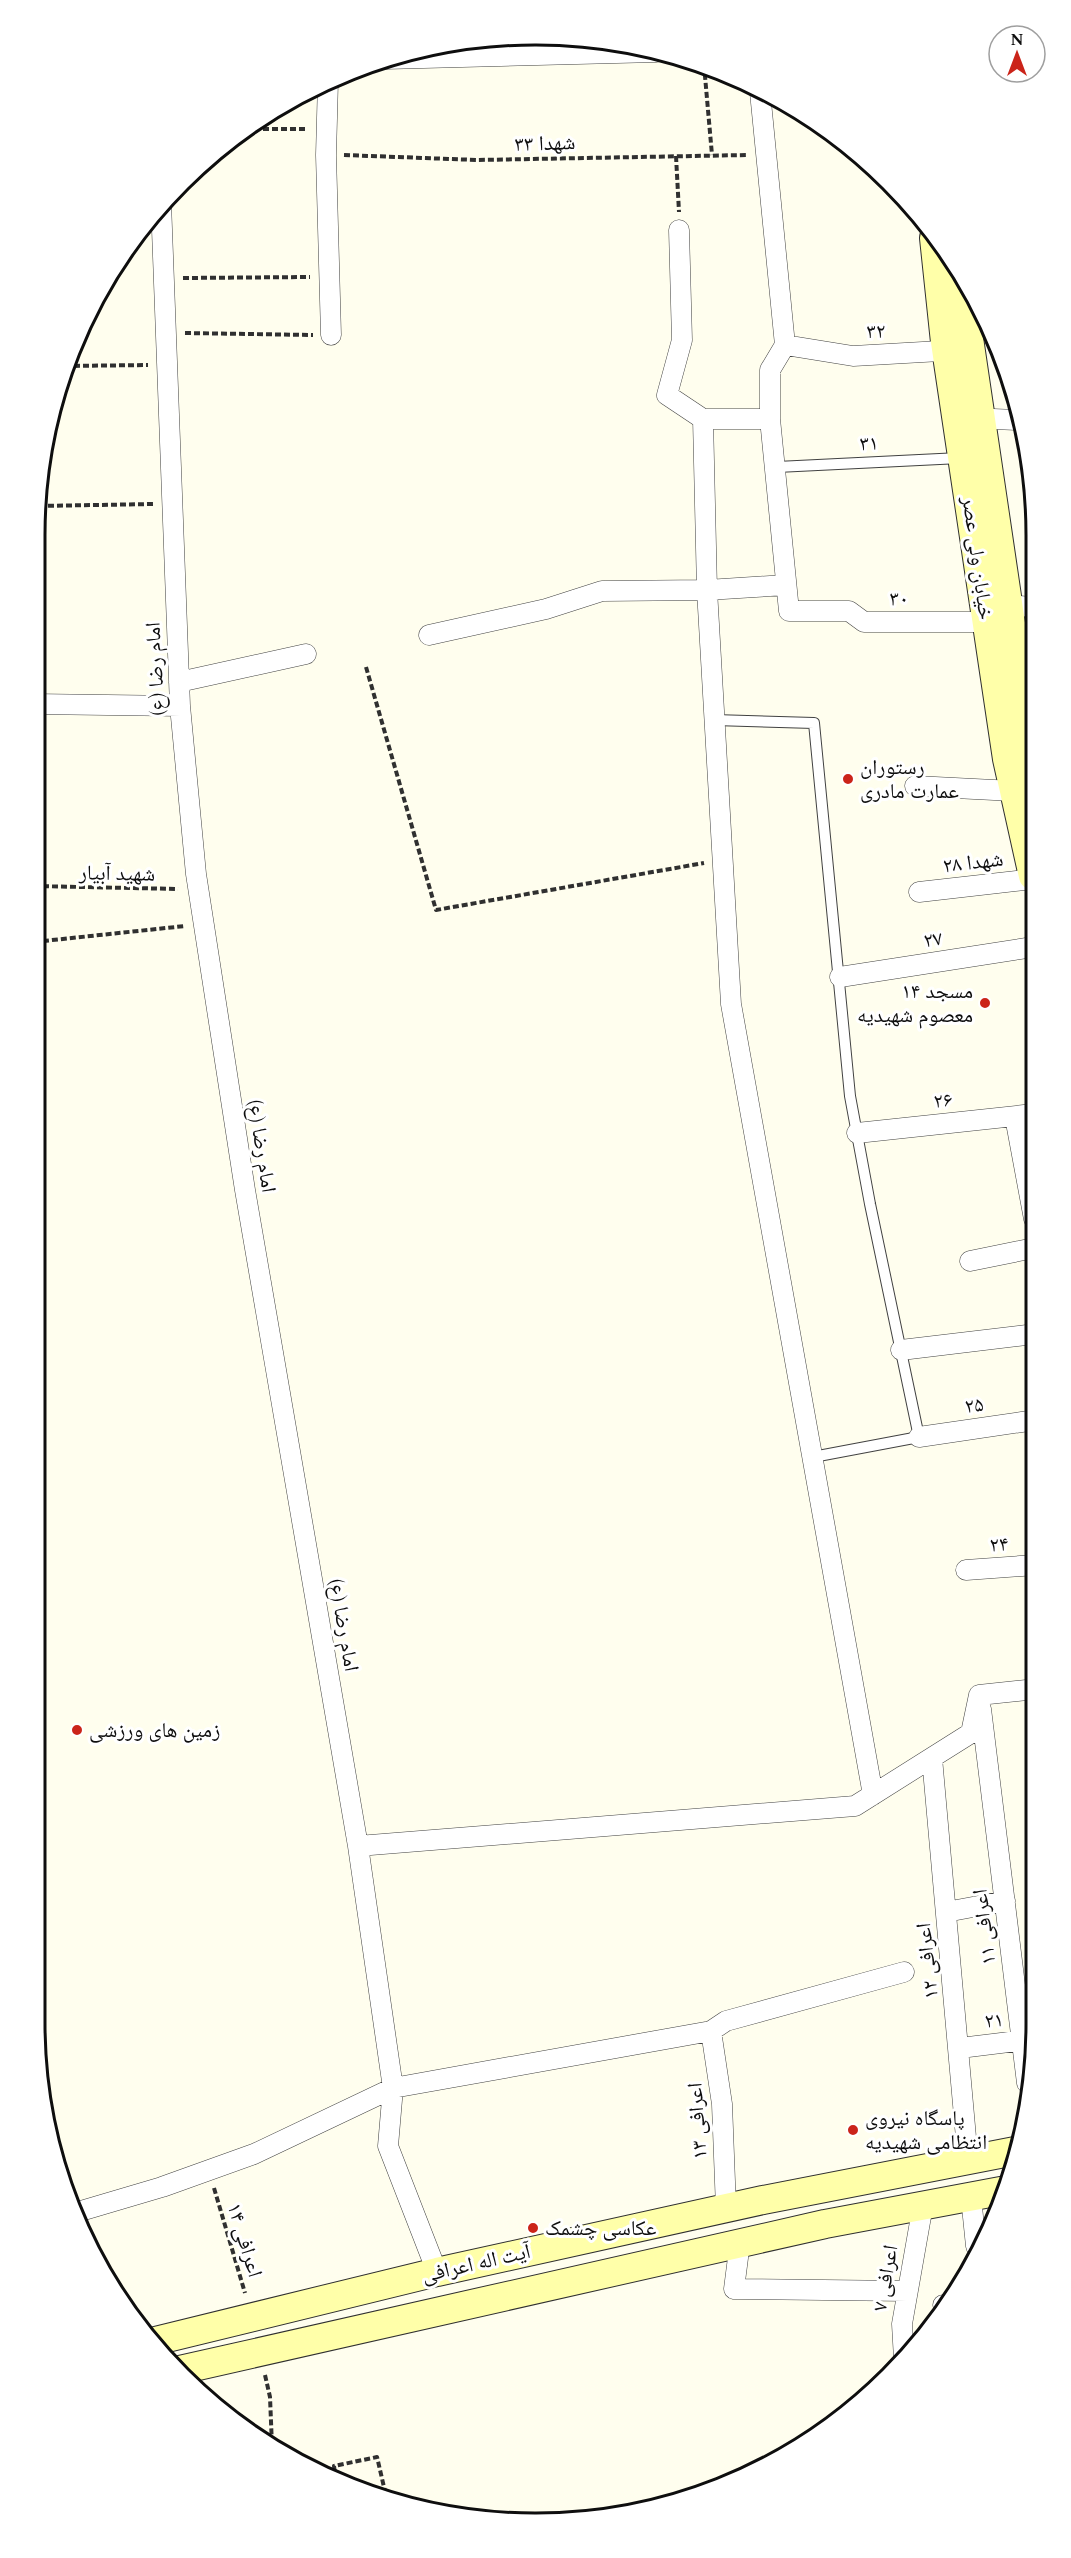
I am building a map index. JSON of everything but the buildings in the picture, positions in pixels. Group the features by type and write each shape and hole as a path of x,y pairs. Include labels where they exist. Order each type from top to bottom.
{"main road":[{"name":"خیابان ولی عصر","path":"940,258 958,350 968,418 1009,611 1026,777"},
{"name":"خیابان ولی عصر","path":"958,350 960,289"},
{"name":"خیابان ولی عصر","path":"968,418 963,458 1009,611"},
{"name":"آیت اله اعرافی","path":"162,2340 437,2272 726,2208 1008,2152"},
{"name":"آیت اله اعرافی","path":"188,2368 740,2242 996,2192"}],"street":[{"path":"425,58 624,53"},
{"path":"328,92 326,155 331,335"},
{"path":"429,635 546,609 602,591 707,590 786,585 777,467 770,419 770,370 785,345 761,101"},
{"name":"امام رضا (ع)","path":"162,218 180,706 198,890 245,1190 358,1846 393,2088 388,2146 437,2272"},
{"path":"680,230 682,340 667,395 703,419 770,419"},
{"name":"۳۲","path":"785,345 853,356 958,350"},
{"path":"968,418 1012,420"},
{"path":"703,419 707,590 731,1004 873,1795"},
{"name":"۳۰","path":"786,585 789,611 849,611 864,622 1009,611"},
{"path":"179,682 306,654"},
{"path":"45,704 180,706"},
{"path":"915,786 1026,784"},
{"name":"شهدا ۲۸","path":"919,892 1026,878"},
{"name":"۲۷","path":"840,977 1026,948"},
{"name":"۲۶","path":"857,1133 1025,1115"},
{"path":"970,1261 1026,1250"},
{"path":"901,1350 1026,1335"},
{"name":"۲۵","path":"919,1437 1026,1421"},
{"name":"۲۴","path":"966,1570 1026,1566"},
{"path":"358,1846 855,1806 971,1733 979,1695 1026,1690"},
{"name":"اعرافی ۱۱","path":"979,1695 1005,1901 1026,2027"},
{"name":"اعرافی ۱۲","path":"932,1758 960,2048 968,2160"},
{"path":"946,1912 1005,1901"},
{"path":"82,2210 254,2154 393,2088 711,2031 726,2021 904,1972"},
{"name":"اعرافی ۱۳","path":"711,2031 722,2104 726,2208"},
{"name":"۲۱","path":"960,2048 1025,2040"},
{"path":"970,2197 975,2239"},
{"name":"اعرافی ۷","path":"903,2347 902,2324 906,2292 923,2205"},
{"path":"740,2242 734,2289 906,2292"}],"lane":[{"name":"۳۱","path":"777,467 963,458"},
{"path":"714,720 814,723 850,1096 919,1437 813,1457"}],"path":[{"path":"705,75 712,156"},
{"path":"262,129 327,129"},
{"name":"شهدا ۳۳","path":"326,155 477,160 766,155"},
{"path":"676,156 680,230"},
{"path":"164,278 330,277"},
{"path":"166,333 331,335"},
{"path":"75,366 167,365"},
{"path":"46,506 172,504"},
{"path":"366,667 436,910 723,860"},
{"name":"شهید آبیار","path":"45,885 198,890"},
{"path":"45,941 204,924"},
{"name":"اعرافی ۱۴","path":"208,2170 253,2318"},
{"path":"260,2351 270,2397 272,2435"},
{"path":"334,2469 334,2466 377,2457 384,2489"}],"place":[{"name":"رستوران عمارت مادری","path":"848,779"},
{"name":"مسجد ۱۴ معصوم شهیدیه","path":"985,1003"},
{"name":"زمین های ورزشی","path":"77,1730"},
{"name":"پاسگاه نیروی انتظامی شهیدیه","path":"853,2130"},
{"name":"عکاسی چشمک","path":"533,2228"}]}
